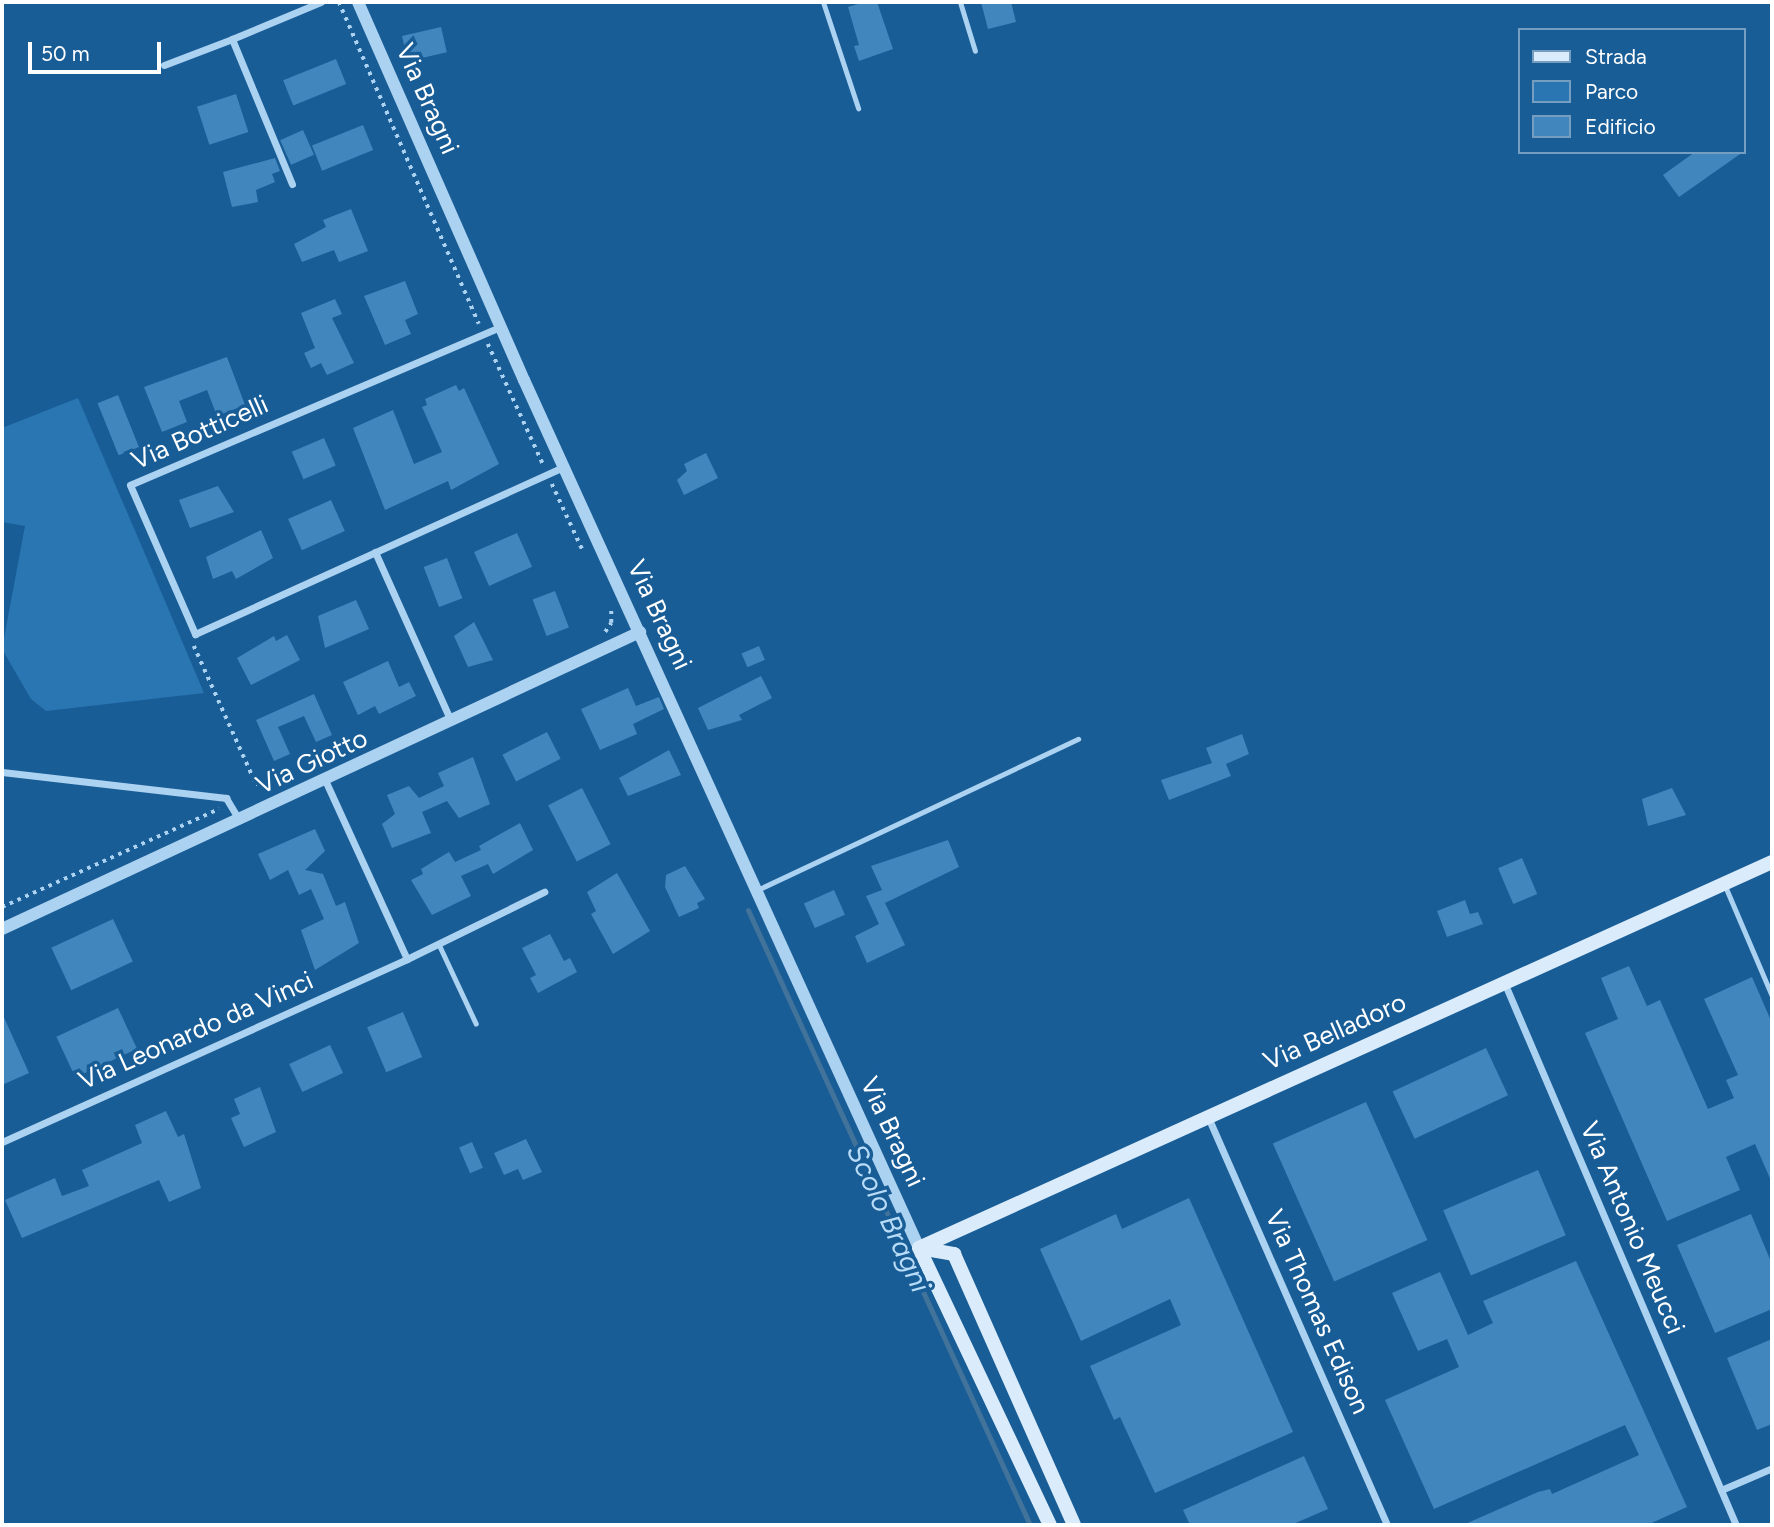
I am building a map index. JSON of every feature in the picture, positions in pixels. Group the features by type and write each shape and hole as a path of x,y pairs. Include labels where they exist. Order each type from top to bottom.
{"main road":[{"name":"Via Belladoro","path":"919,1248 1772,862"},
{"path":"946,1235 1074,1525"},
{"path":"919,1248 954,1254"},
{"name":"Via Bragni","path":"919,1248 1050,1525"}],"street":[{"path":"164,65 321,2"},
{"name":"Via Bragni","path":"358,2 500,327 919,1248"},
{"path":"232,39 292,184"},
{"name":"Via Botticelli","path":"195,634 130,485 500,327"},
{"path":"195,634 564,467"},
{"path":"375,552 452,722"},
{"name":"Via Giotto","path":"2,929 240,821 640,632"},
{"path":"2,772 226,798 240,821"},
{"path":"325,780 407,959"},
{"name":"Via Leonardo da Vinci","path":"2,1142 407,959 544,891"},
{"name":"Via Antonio Meucci","path":"1504,982 1736,1525"},
{"name":"Via Thomas Edison","path":"1208,1116 1387,1525"},
{"path":"1721,1490 1772,1468"}],"lane":[{"path":"823,2 858,108"},
{"path":"960,2 975,51"},
{"path":"757,890 1077,739"},
{"path":"1724,883 1772,996"},
{"path":"438,943 476,1024"}],"path":[{"path":"339,2 484,334 588,561"},
{"path":"597,636 613,618 606,599"},
{"path":"195,634 194,647 256,784 267,784"},
{"path":"2,907 207,815"}],"green space":[{"path":"78,398 204,693 46,711 31,699 2,649 25,526 2,522 2,428"}],"building":[{"path":"877,2 893,49 859,61 854,46 859,45 848,7"},
{"path":"981,2 1011,2 1016,22 988,29"},
{"path":"441,27 447,52 408,61 402,36"},
{"path":"336,59 346,84 293,105 283,80"},
{"path":"236,94 248,132 209,145 197,107"},
{"path":"363,125 373,150 322,171 312,146"},
{"path":"303,130 314,155 291,165 280,140"},
{"path":"1692,154 1740,154 1679,197 1663,175"},
{"path":"275,158 280,171 272,174 275,182 256,190 258,202 232,207 223,172"},
{"path":"351,209 368,251 339,262 334,250 302,262 294,244 326,227 323,220"},
{"path":"405,281 418,314 405,320 411,334 385,345 364,296"},
{"path":"335,299 342,314 332,318 354,363 327,375 321,363 311,368 304,353 315,348 301,313"},
{"path":"227,357 245,405 217,416 207,390 179,401 187,422 162,432 144,387"},
{"path":"456,385 459,391 464,388 499,464 451,490 448,481 385,510 353,428 393,410 414,464 442,452 422,407 427,405 425,399"},
{"path":"118,395 139,447 119,455 98,403"},
{"path":"324,438 336,466 304,479 292,452"},
{"path":"706,453 718,478 684,495 677,480 687,471 684,464"},
{"path":"218,486 234,512 190,528 179,500"},
{"path":"331,500 345,531 302,550 288,519"},
{"path":"261,530 273,558 236,579 232,571 213,579 206,557"},
{"path":"517,533 532,567 489,586 474,552"},
{"path":"447,558 462,598 439,607 424,567"},
{"path":"555,591 569,627 547,636 533,600"},
{"path":"356,600 369,629 325,648 318,616"},
{"path":"474,622 493,660 468,667 454,636"},
{"path":"287,635 300,660 251,685 237,658 274,636 276,641"},
{"path":"759,646 765,660 747,667 742,653"},
{"path":"388,661 399,687 409,682 416,696 379,714 375,706 358,715 343,682"},
{"path":"761,676 772,698 739,715 742,720 708,730 698,708"},
{"path":"628,688 636,706 659,697 664,709 633,724 637,734 600,750 581,709"},
{"path":"314,694 332,735 316,742 304,716 278,727 290,754 274,761 256,720"},
{"path":"547,732 561,759 516,781 502,755"},
{"path":"1242,734 1249,754 1226,764 1231,776 1169,800 1161,780 1212,763 1206,748"},
{"path":"669,750 681,775 628,796 619,778"},
{"path":"473,757 490,804 459,818 447,801 422,812 431,833 392,848 382,824 395,814 387,795 409,786 419,798 444,786 438,773"},
{"path":"582,788 611,844 577,861 548,805"},
{"path":"1672,788 1686,815 1648,826 1642,799"},
{"path":"520,823 533,850 493,874 488,864 461,876 471,896 432,915 411,880 423,874 421,869 449,852 455,862 481,850 479,846"},
{"path":"315,829 325,851 305,870 323,874 336,906 345,902 359,943 315,970 301,930 324,919 311,889 299,895 288,870 270,880 258,854"},
{"path":"948,840 959,867 885,903 905,945 867,963 855,936 879,924 866,896 882,890 871,866"},
{"path":"1522,858 1537,894 1513,904 1498,868"},
{"path":"685,866 705,899 697,903 699,908 679,917 665,887 666,875"},
{"path":"617,873 650,931 613,954 591,914 596,911 587,892"},
{"path":"834,890 845,915 815,928 804,903"},
{"path":"1465,900 1470,914 1478,912 1483,924 1447,937 1437,911"},
{"path":"113,919 133,962 71,990 51,948"},
{"path":"550,934 564,961 570,958 577,972 538,993 530,978 536,975 522,948"},
{"path":"1629,966 1647,1006 1660,1000 1708,1109 1734,1098 1726,1080 1738,1075 1704,999 1752,977 1772,1023 1772,1183 1755,1144 1726,1157 1740,1190 1667,1221 1585,1033 1618,1019 1601,978"},
{"path":"118,1008 137,1049 75,1078 56,1037"},
{"path":"403,1012 422,1057 386,1072 367,1027"},
{"path":"2,1013 29,1073 2,1085"},
{"path":"330,1045 343,1073 302,1092 289,1064"},
{"path":"1486,1048 1508,1095 1415,1139 1393,1092"},
{"path":"260,1087 276,1132 244,1147 231,1118 240,1114 234,1099"},
{"path":"1366,1102 1427,1240 1334,1281 1273,1143"},
{"path":"166,1111 178,1137 184,1134 201,1188 169,1202 159,1180 22,1238 5,1200 55,1178 62,1196 89,1186 82,1170 142,1143 135,1125"},
{"path":"526,1139 542,1172 523,1180 518,1169 504,1175 494,1153"},
{"path":"472,1142 483,1168 470,1173 459,1147"},
{"path":"1538,1170 1566,1235 1471,1276 1443,1210"},
{"path":"1189,1198 1293,1432 1155,1493 1120,1417 1114,1420 1090,1366 1181,1325 1170,1299 1081,1341 1040,1249 1116,1214 1122,1229"},
{"path":"1751,1214 1772,1264 1772,1309 1715,1333 1677,1245"},
{"path":"1576,1261 1687,1507 1647,1525 1463,1525 1538,1492 1550,1489 1552,1494 1639,1455 1625,1425 1434,1509 1385,1400 1459,1367 1447,1339 1418,1351 1392,1293 1440,1272 1468,1335 1493,1323 1483,1301"},
{"path":"1772,1339 1772,1424 1757,1430 1727,1358"},
{"path":"1304,1456 1328,1509 1291,1525 1190,1525 1183,1510"}],"waterway":[{"name":"Scolo Bragni","path":"748,910 1030,1525"}]}
